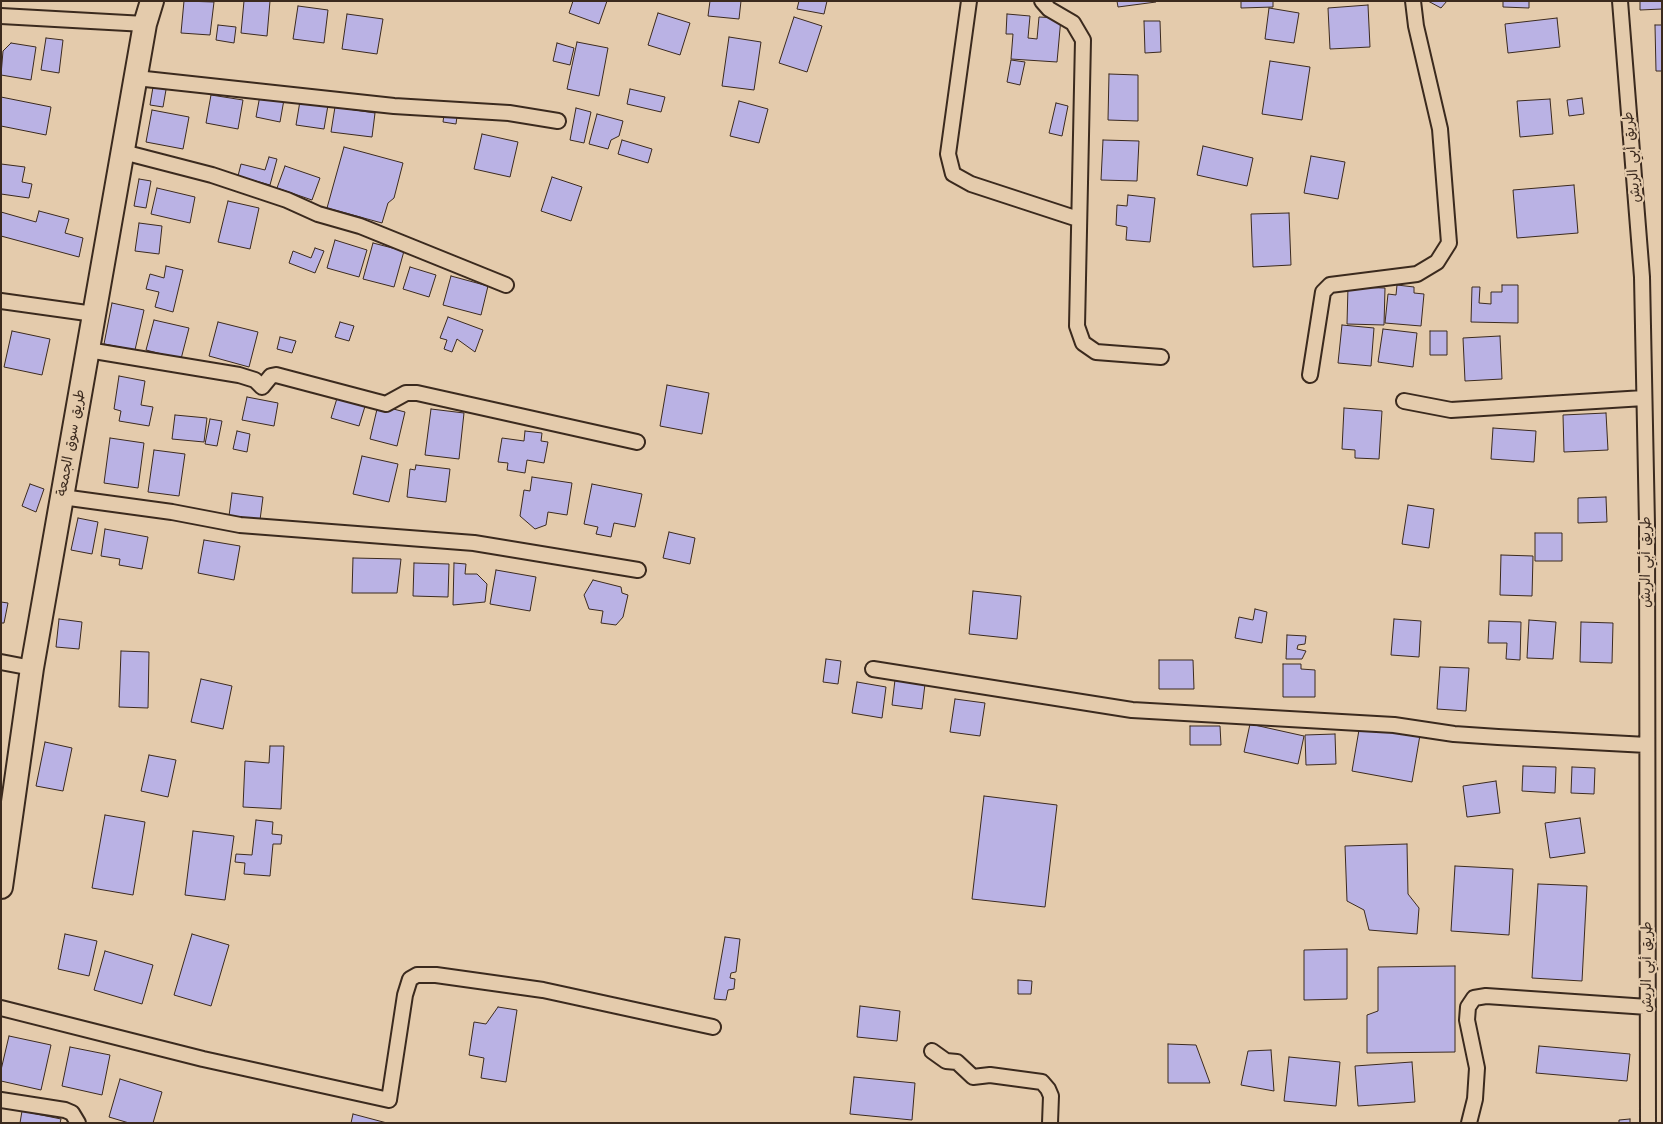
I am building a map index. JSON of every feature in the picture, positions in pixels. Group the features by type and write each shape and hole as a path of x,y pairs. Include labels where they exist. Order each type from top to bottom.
{"main road":[{"name":"طريق سوق الجمعة","path":"1,887 32,668 145,24 152,1"}],"street":[{"path":"969,1 948,154 953,174 971,184 1078,219"},
{"path":"1042,1 1049,9 1073,23 1083,40 1077,326 1083,343 1096,352 1161,357"},
{"path":"1310,374 1323,292 1330,285 1417,274 1437,262 1449,243 1440,129 1416,26 1413,1"},
{"name":"طريق أبي الريش","path":"1620,1 1642,277 1647,745 1648,1123"},
{"path":"1,16 145,24"},
{"path":"136,78 394,106 510,113 558,121"},
{"path":"123,152 212,176 287,200 318,214 360,226 506,284"},
{"path":"1,301 94,314"},
{"path":"88,350 239,375 255,380 262,386 271,376 276,375 386,404 406,393 417,393 637,442"},
{"path":"1404,402 1451,410 1644,398"},
{"path":"62,497 172,512 240,526 474,543 638,570"},
{"path":"1,662 32,668"},
{"path":"873,669 1132,710 1394,725 1454,734 1647,745"},
{"path":"1,1008 203,1059 389,1100 405,995 410,979 417,975 436,975 543,990 713,1027"},
{"path":"1469,1123 1476,1100 1477,1068 1466,1020 1468,1006 1474,998 1486,996 1648,1007"},
{"path":"932,1051 946,1061 957,1062 973,1077 990,1075 1042,1082 1048,1088 1050,1096 1050,1123"},
{"path":"1,1100 65,1110 72,1113 78,1123"}],"building":[{"path":"184,1 214,2 210,35 181,33"},
{"path":"244,1 270,1 267,36 241,33"},
{"path":"573,1 607,1 599,24 569,13"},
{"path":"710,1 741,1 739,19 708,16"},
{"path":"799,1 827,1 824,14 797,9"},
{"path":"1117,1 1156,1 1156,2 1118,7"},
{"path":"1241,1 1273,1 1273,7 1241,8"},
{"path":"1428,1 1447,1 1441,8"},
{"path":"1503,1 1529,1 1529,8 1503,7"},
{"path":"1640,1 1662,1 1662,9 1640,10"},
{"path":"1368,5 1370,47 1330,49 1328,8"},
{"path":"298,6 328,10 324,43 293,39"},
{"path":"1269,8 1299,13 1294,43 1265,39"},
{"path":"658,13 690,23 680,55 648,45"},
{"path":"347,14 383,19 377,54 342,49"},
{"path":"1007,14 1030,16 1028,38 1037,39 1039,17 1061,18 1057,62 1011,59 1013,34 1006,34"},
{"path":"794,17 822,26 807,72 779,63"},
{"path":"1557,18 1560,47 1508,53 1505,24"},
{"path":"1144,21 1160,21 1161,52 1145,53"},
{"path":"218,25 236,27 234,43 216,40"},
{"path":"1655,25 1662,25 1662,71 1656,71"},
{"path":"729,37 761,42 754,90 722,86"},
{"path":"46,38 63,40 59,73 41,70"},
{"path":"577,42 608,48 599,96 567,89"},
{"path":"11,43 36,47 31,80 1,75 3,51"},
{"path":"557,43 574,48 570,65 553,61"},
{"path":"1011,60 1025,62 1020,85 1007,82"},
{"path":"1270,61 1310,67 1302,120 1262,114"},
{"path":"1109,74 1138,75 1138,121 1108,120"},
{"path":"154,81 167,84 163,107 150,105"},
{"path":"302,89 330,93 324,129 296,125"},
{"path":"630,89 665,97 661,112 627,104"},
{"path":"261,90 285,94 280,122 256,117"},
{"path":"211,95 243,100 238,129 206,123"},
{"path":"1,97 51,107 46,135 1,126"},
{"path":"1582,98 1584,114 1569,116 1567,100"},
{"path":"1550,99 1553,134 1520,137 1517,101"},
{"path":"739,101 768,109 759,143 730,136"},
{"path":"1056,103 1068,106 1062,136 1049,133"},
{"path":"335,107 375,113 372,137 331,132"},
{"path":"445,107 458,109 456,124 443,122"},
{"path":"576,108 591,112 584,143 570,140"},
{"path":"152,110 189,117 183,149 146,142"},
{"path":"597,114 623,121 619,136 611,140 608,149 589,144"},
{"path":"482,134 518,142 510,177 474,169"},
{"path":"622,140 652,149 648,163 618,154"},
{"path":"1103,140 1139,141 1137,181 1101,180"},
{"path":"1203,146 1253,158 1247,186 1197,175"},
{"path":"344,147 403,163 394,198 388,203 382,223 327,208"},
{"path":"1311,156 1345,162 1338,199 1304,193"},
{"path":"269,157 277,159 270,185 238,176 241,164 265,170"},
{"path":"1,164 25,167 22,182 32,184 29,198 1,194"},
{"path":"285,166 320,178 312,200 277,188"},
{"path":"552,177 582,187 571,221 541,211"},
{"path":"139,179 151,181 146,208 134,206"},
{"path":"1574,185 1578,233 1517,238 1513,190"},
{"path":"157,188 195,197 190,223 151,214"},
{"path":"1128,195 1155,198 1150,242 1126,240 1127,227 1116,225 1117,205 1127,206"},
{"path":"228,201 259,208 250,249 218,242"},
{"path":"39,211 69,219 65,233 83,238 79,257 1,236 1,212 36,222"},
{"path":"1289,213 1291,265 1253,267 1251,214"},
{"path":"139,223 162,226 159,254 135,251"},
{"path":"335,240 367,250 359,277 327,268"},
{"path":"373,243 404,251 394,287 363,279"},
{"path":"315,248 324,251 315,273 289,263 293,251 311,258"},
{"path":"166,266 183,270 173,312 155,307 159,292 146,289 150,274 164,278"},
{"path":"410,267 436,275 429,297 403,289"},
{"path":"451,276 488,286 481,315 443,305"},
{"path":"1397,285 1414,287 1414,293 1424,294 1421,326 1385,323 1388,294 1396,295"},
{"path":"1502,285 1518,285 1518,323 1471,322 1472,287 1480,287 1479,303 1491,304 1491,292 1502,292"},
{"path":"1348,287 1385,288 1384,325 1347,324"},
{"path":"112,303 144,310 135,350 104,344"},
{"path":"448,317 483,330 475,352 457,339 452,352 444,349 447,340 440,338"},
{"path":"154,320 189,328 181,359 146,350"},
{"path":"218,322 258,332 249,367 209,356"},
{"path":"340,322 354,326 349,341 335,337"},
{"path":"1342,325 1374,328 1371,366 1338,363"},
{"path":"1383,329 1417,333 1413,367 1378,362"},
{"path":"12,331 50,339 42,375 4,367"},
{"path":"1430,331 1447,331 1447,355 1430,355"},
{"path":"1500,336 1502,379 1465,381 1463,338"},
{"path":"280,337 296,341 292,353 277,349"},
{"path":"119,376 145,381 141,405 153,407 149,426 119,421 121,411 114,409"},
{"path":"667,385 709,393 702,434 660,426"},
{"path":"338,395 366,403 359,426 331,418"},
{"path":"247,397 278,403 274,426 242,420"},
{"path":"378,405 405,412 397,446 370,439"},
{"path":"1344,408 1382,411 1379,459 1355,458 1355,450 1342,449"},
{"path":"431,409 464,413 459,459 425,455"},
{"path":"1606,413 1608,450 1564,452 1563,415"},
{"path":"175,415 207,418 204,442 172,439"},
{"path":"210,419 222,421 217,446 205,444"},
{"path":"1493,428 1536,431 1534,462 1491,459"},
{"path":"237,431 250,434 247,452 233,449"},
{"path":"525,431 542,433 541,441 548,442 544,463 527,460 525,473 507,470 508,463 498,462 502,438 524,441"},
{"path":"110,438 144,443 138,488 104,483"},
{"path":"154,450 185,454 179,496 148,492"},
{"path":"362,456 398,464 389,502 353,494"},
{"path":"416,465 450,469 446,502 407,497 410,469 415,470"},
{"path":"532,477 572,483 567,515 548,512 546,525 535,529 520,516 524,490 530,491"},
{"path":"30,484 44,489 36,512 22,506"},
{"path":"592,484 642,494 635,527 614,523 611,537 596,534 598,527 584,524"},
{"path":"232,493 263,497 260,520 229,516"},
{"path":"1606,497 1607,522 1578,523 1578,498"},
{"path":"1408,505 1434,509 1429,548 1402,544"},
{"path":"78,518 98,522 92,554 71,550"},
{"path":"105,529 148,537 142,569 119,565 120,559 101,556"},
{"path":"669,532 695,538 690,564 663,558"},
{"path":"1535,533 1562,533 1562,561 1535,561"},
{"path":"204,540 240,546 234,580 198,573"},
{"path":"1501,555 1533,556 1532,596 1500,595"},
{"path":"353,558 401,559 397,593 352,593"},
{"path":"414,563 449,564 448,597 413,596"},
{"path":"454,563 466,564 465,574 477,574 487,584 485,602 453,605"},
{"path":"496,570 536,577 530,611 490,604"},
{"path":"593,580 621,587 622,593 628,595 623,617 616,625 601,623 603,611 589,609 584,595"},
{"path":"973,591 1021,596 1017,639 969,634"},
{"path":"1,602 8,603 4,623 1,623"},
{"path":"1255,609 1267,612 1262,643 1235,638 1239,617 1253,620"},
{"path":"59,619 82,622 79,649 56,647"},
{"path":"1394,619 1421,621 1419,657 1391,655"},
{"path":"1529,620 1556,622 1553,659 1527,658"},
{"path":"1489,621 1521,622 1520,660 1506,659 1507,643 1488,643"},
{"path":"1581,622 1613,623 1612,663 1580,662"},
{"path":"1287,635 1306,636 1305,644 1298,645 1297,649 1306,651 1302,659 1286,659"},
{"path":"121,651 149,652 148,708 119,707"},
{"path":"826,659 841,661 838,684 823,682"},
{"path":"1159,660 1193,660 1194,689 1159,689"},
{"path":"1283,664 1301,664 1301,669 1315,670 1315,697 1283,697"},
{"path":"1440,667 1469,668 1466,711 1437,709"},
{"path":"201,679 232,686 223,729 191,722"},
{"path":"895,680 925,684 922,709 892,705"},
{"path":"857,682 886,687 882,718 852,713"},
{"path":"955,699 985,703 980,736 950,732"},
{"path":"1250,724 1304,736 1298,764 1244,752"},
{"path":"1360,724 1420,735 1412,782 1352,771"},
{"path":"1190,726 1220,726 1221,745 1190,745"},
{"path":"1335,734 1336,764 1306,765 1305,735"},
{"path":"45,742 72,748 63,791 36,786"},
{"path":"270,746 284,746 281,809 243,807 245,761 269,763"},
{"path":"149,755 176,760 168,797 141,791"},
{"path":"1523,766 1556,767 1555,793 1522,791"},
{"path":"1572,767 1595,768 1594,794 1571,793"},
{"path":"1496,781 1500,813 1467,817 1463,786"},
{"path":"984,796 1057,805 1045,907 972,899"},
{"path":"105,815 145,822 133,895 92,888"},
{"path":"1580,818 1585,853 1550,858 1545,823"},
{"path":"256,820 273,822 272,834 282,835 281,844 273,844 270,876 244,874 245,863 235,862 236,854 252,855"},
{"path":"193,831 234,836 225,900 185,895"},
{"path":"1407,844 1408,894 1419,908 1417,934 1369,930 1364,910 1347,901 1345,846"},
{"path":"1455,866 1513,869 1509,935 1451,931"},
{"path":"1538,884 1587,886 1582,981 1532,978"},
{"path":"65,934 97,941 89,976 58,969"},
{"path":"192,934 229,945 211,1006 174,995"},
{"path":"725,937 740,939 736,972 731,973 730,978 735,979 734,989 728,990 726,1000 714,999"},
{"path":"1347,949 1347,999 1304,1000 1304,950"},
{"path":"105,951 153,965 142,1004 94,990"},
{"path":"1455,966 1455,1052 1367,1053 1367,1015 1378,1011 1378,967"},
{"path":"1018,980 1032,981 1031,994 1018,994"},
{"path":"860,1006 900,1011 897,1041 857,1037"},
{"path":"498,1007 517,1010 506,1082 481,1078 484,1058 469,1055 474,1022 486,1024"},
{"path":"9,1036 51,1045 41,1090 1,1081 1,1070"},
{"path":"1168,1044 1196,1045 1210,1083 1168,1083"},
{"path":"1539,1046 1630,1054 1627,1081 1536,1073"},
{"path":"70,1047 110,1055 102,1095 62,1086"},
{"path":"1271,1050 1274,1091 1241,1085 1248,1051"},
{"path":"1289,1057 1340,1062 1336,1106 1284,1101"},
{"path":"1412,1062 1415,1102 1358,1106 1355,1066"},
{"path":"854,1077 915,1083 912,1120 850,1114"},
{"path":"120,1079 162,1092 153,1123 129,1123 109,1117"},
{"path":"22,1111 61,1119 60,1123 20,1123"},
{"path":"353,1114 387,1123 351,1123"},
{"path":"1630,1119 1630,1123 1619,1123 1619,1120"}]}
